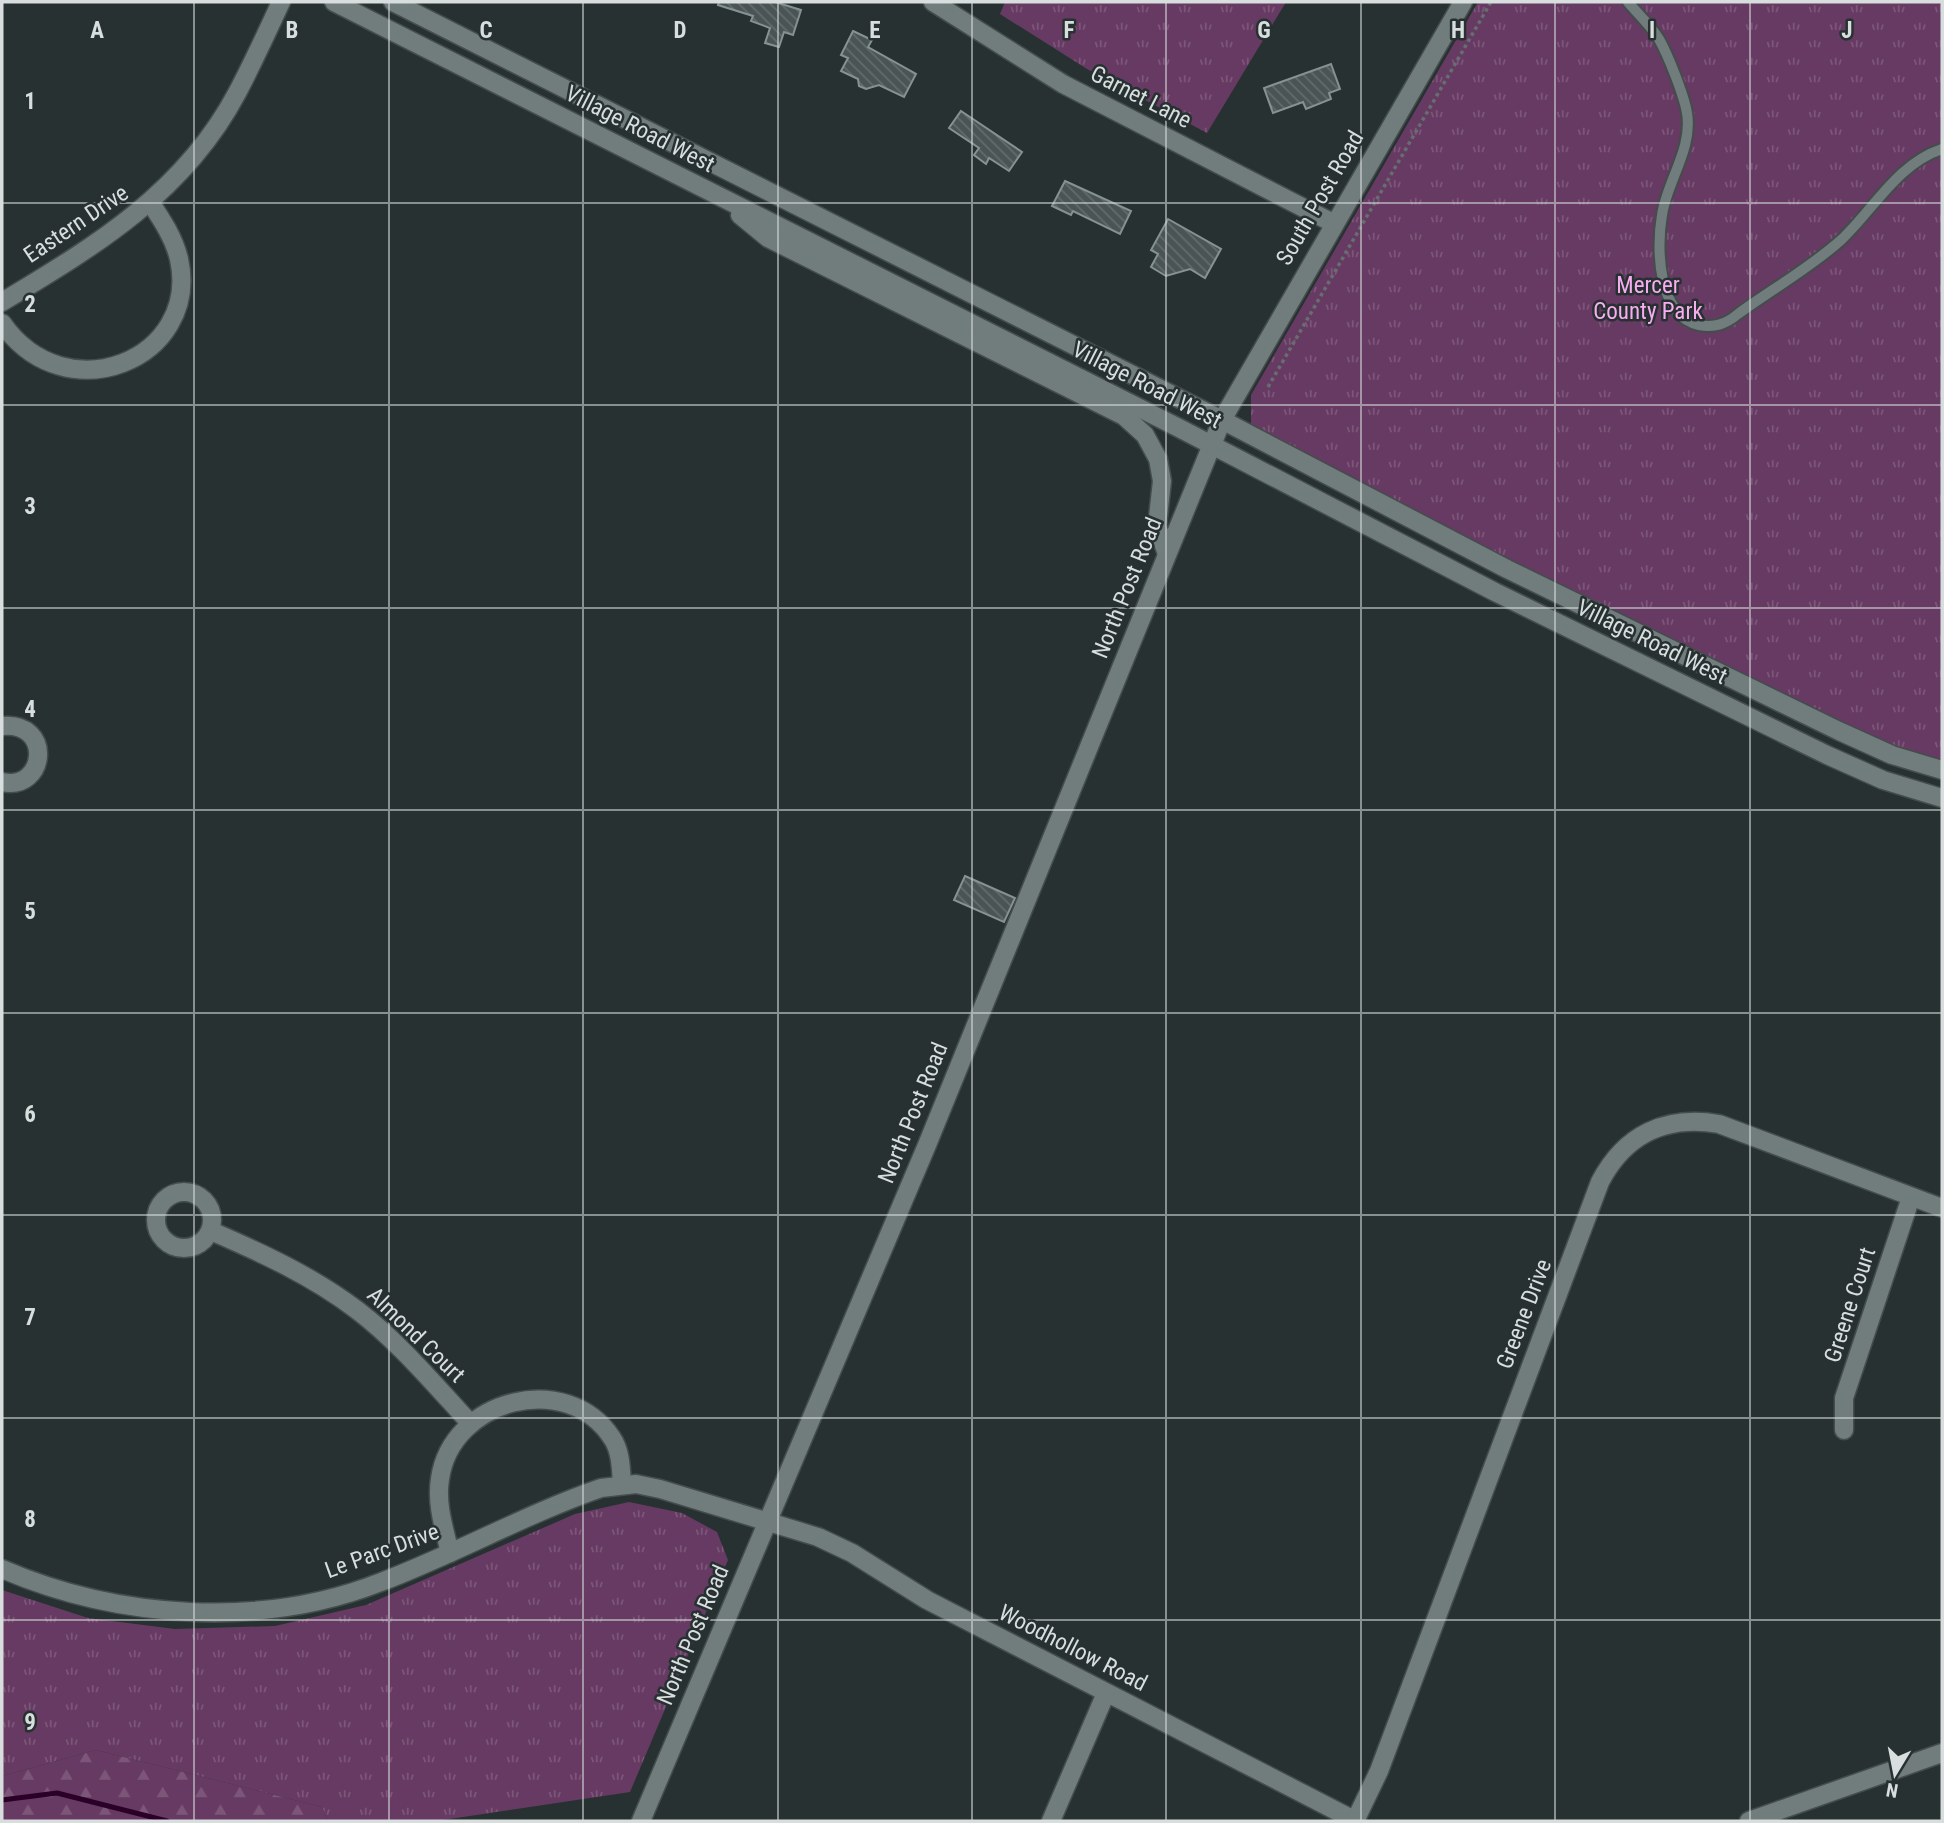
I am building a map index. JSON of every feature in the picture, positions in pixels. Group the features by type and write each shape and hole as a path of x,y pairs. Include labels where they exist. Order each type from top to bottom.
{"street":[{"name":"Eastern Drive","path":"2,302 97,244 150,202 211,134 237,94 281,2"},
{"name":"Village Road West","path":"334,2 1211,445 1495,592 1827,755 1883,780 1942,797"},
{"name":"Village Road West","path":"393,2 1222,420 1507,569 1814,719 1892,755 1942,770"},
{"name":"Garnet Lane","path":"933,2 1063,85 1333,223"},
{"name":"South Post Road","path":"1222,420 1333,223 1463,2"},
{"path":"716,195 768,238 1124,416 1145,435 1158,459 1162,481 1157,526 1167,554"},
{"path":"2,323 23,348 60,368 103,370 141,354 168,324 180,283 180,262 174,241 150,202"},
{"name":"North Post Road","path":"641,1821 927,1145 1222,420"},
{"path":"2,726 17,726 26,730 33,737 39,754 33,772 25,779 2,782"},
{"name":"Greene Drive","path":"1356,1821 1379,1771 1600,1182 1624,1146 1642,1133 1668,1123 1697,1120 1719,1124 1942,1208"},
{"name":"Greene Court","path":"1844,1430 1844,1398 1911,1196"},
{"name":"Almond Court","path":"211,1231 272,1257 358,1310 396,1343 470,1423"},
{"path":"450,1553 438,1498 440,1476 447,1455 470,1423 488,1410 510,1402 538,1399 566,1404 586,1413 614,1439 619,1455 622,1485"},
{"name":"Le Parc Drive","path":"2,1569 64,1591 108,1602 177,1610 245,1610 335,1596 379,1583 587,1493 622,1485 660,1489 768,1520"},
{"name":"Woodhollow Road","path":"768,1520 852,1553 927,1600 1356,1821"},
{"path":"1051,1821 1107,1693"},
{"path":"1749,1821 1942,1753"}],"lane":[{"path":"1629,2 1658,39 1687,113 1688,136 1662,215 1661,252 1667,296 1676,312 1689,323 1706,326 1725,324 1780,283 1816,261 1843,238 1902,173 1942,149"}],"path":[{"path":"1268,387 1491,2"}],"green space":[{"path":"1005,2 1286,2 1207,133 1087,69 1000,14"},
{"name":"Mercer County Park","path":"1478,2 1942,2 1942,764 1903,753 1282,447 1251,427 1251,395"},
{"path":"629,1502 682,1513 717,1532 728,1560 630,1792 436,1821 328,1821 322,1807 96,1750 2,1776 2,1590 88,1618 175,1629 275,1626 366,1605 575,1514"},
{"path":"96,1750 322,1807 328,1821 2,1821 2,1776"}],"building":[{"path":"719,2 775,2 801,10 793,35 784,32 779,47 765,43 770,28 751,21 753,16 718,5"},
{"path":"853,31 872,40 868,47 916,74 904,97 879,85 866,89 859,86 858,79 841,71 848,58 841,55"},
{"path":"1331,64 1340,89 1329,93 1331,99 1306,109 1303,102 1273,113 1264,88"},
{"path":"961,111 1022,152 1009,171 989,158 986,164 974,155 979,148 949,128"},
{"path":"1065,181 1131,211 1120,234 1073,211 1071,215 1052,206"},
{"path":"1168,219 1221,249 1205,278 1190,269 1166,276 1151,267 1158,254 1151,250"},
{"path":"965,876 1015,898 1004,922 954,900"}],"waterway":[{"path":"2,1800 57,1793 167,1821"}]}
